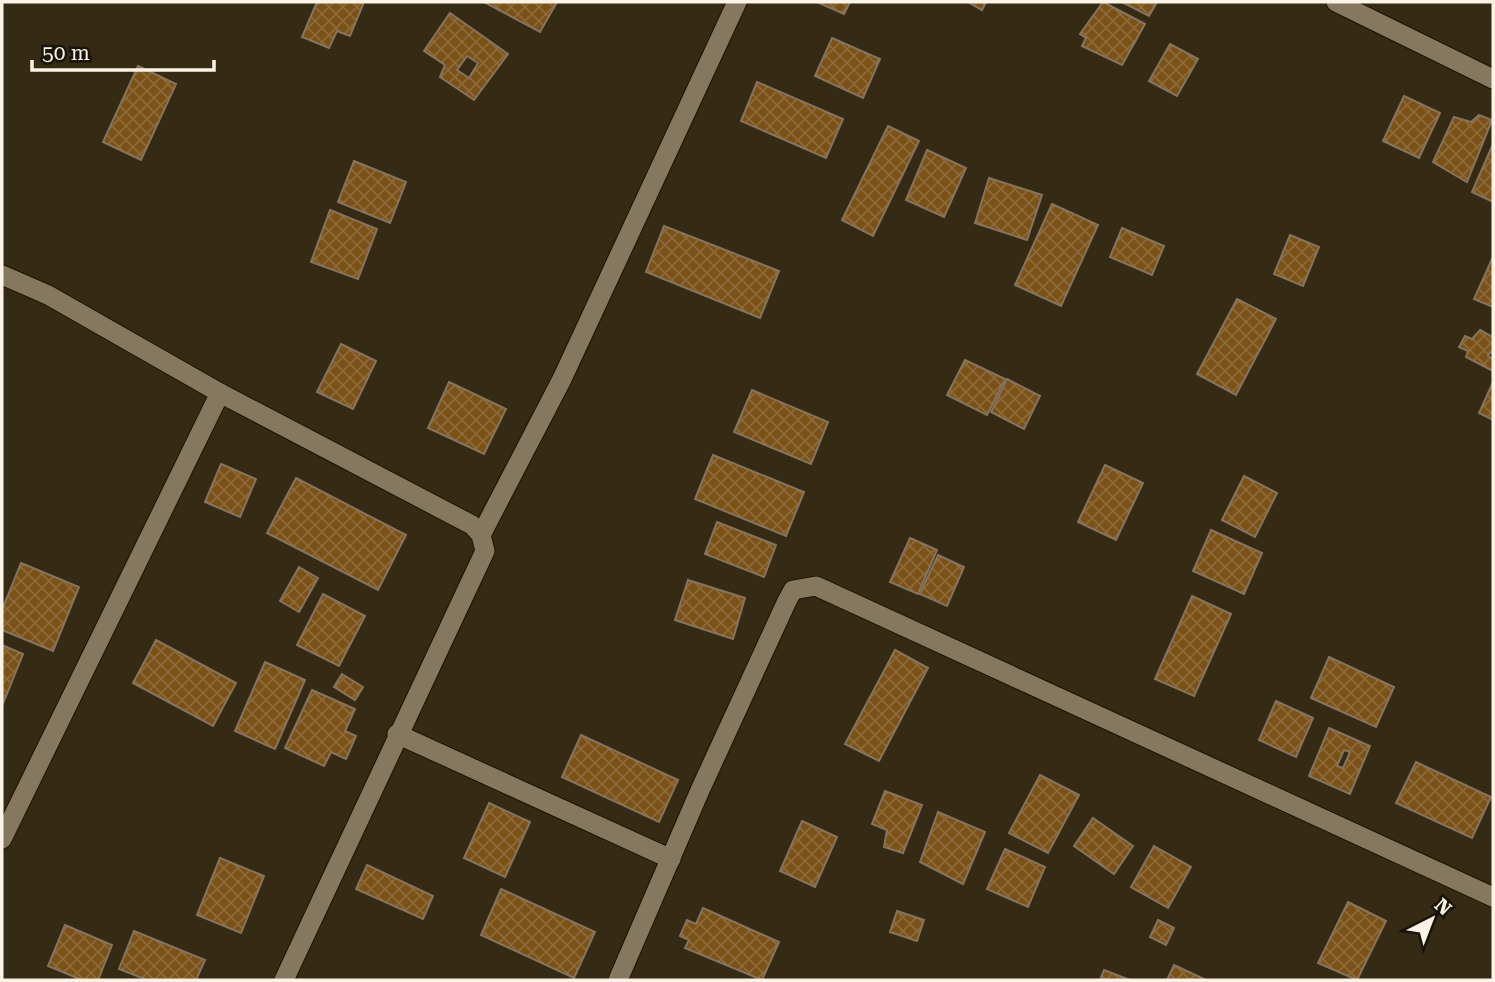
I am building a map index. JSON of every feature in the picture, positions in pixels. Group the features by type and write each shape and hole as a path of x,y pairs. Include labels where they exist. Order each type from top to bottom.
{"street":[{"path":"481,535 562,379 737,2"},
{"path":"1336,2 1493,79"},
{"path":"2,275 48,295 220,393 472,525 481,535 485,551 284,980"},
{"path":"2,839 220,393"},
{"path":"618,980 787,601 793,590 816,586 1493,897"},
{"path":"397,734 671,859"}],"building":[{"path":"317,2 364,2 350,36 337,31 329,48 302,37"},
{"path":"484,2 557,2 540,32"},
{"path":"817,2 850,2 844,14"},
{"path":"968,2 986,2 982,10"},
{"path":"1103,2 1145,24 1122,65 1082,46 1086,38 1080,34"},
{"path":"1122,2 1157,2 1149,16"},
{"path":"450,13 508,54 474,100 440,77 445,65 424,51","holes":["467,56 478,63 469,78 457,70"]},
{"path":"832,38 880,59 863,98 815,76"},
{"path":"1170,44 1198,59 1177,96 1149,81"},
{"path":"138,66 176,84 141,160 103,142"},
{"path":"757,82 843,119 826,158 741,121"},
{"path":"1404,96 1440,113 1419,158 1383,141"},
{"path":"1479,115 1492,120 1467,182 1433,162 1454,117 1471,122"},
{"path":"888,126 919,141 873,236 842,220"},
{"path":"1493,144 1493,202 1472,192"},
{"path":"927,150 966,168 944,217 906,200"},
{"path":"354,161 406,182 390,223 338,202"},
{"path":"989,178 1042,195 1027,240 975,223"},
{"path":"1052,204 1098,225 1061,306 1015,285"},
{"path":"330,210 377,229 358,279 311,262"},
{"path":"664,226 779,271 760,318 646,272"},
{"path":"1122,228 1164,246 1152,275 1110,257"},
{"path":"1290,235 1319,247 1303,286 1274,274"},
{"path":"1493,257 1493,307 1474,299"},
{"path":"1237,299 1276,319 1236,395 1197,374"},
{"path":"1480,330 1493,337 1493,354 1490,352 1488,356 1493,359 1493,371 1466,357 1468,351 1459,347 1465,336 1472,339"},
{"path":"341,344 376,361 353,409 317,392"},
{"path":"965,360 1005,379 987,415 947,395"},
{"path":"1007,379 1040,396 1024,429 991,412"},
{"path":"449,382 506,409 484,454 428,428"},
{"path":"1493,382 1493,420 1479,413"},
{"path":"752,390 828,422 811,464 734,432"},
{"path":"713,455 804,492 786,536 695,499"},
{"path":"221,464 256,479 240,517 205,502"},
{"path":"1105,465 1143,483 1116,540 1078,522"},
{"path":"1244,476 1277,493 1255,537 1222,520"},
{"path":"296,478 406,535 378,590 267,533"},
{"path":"717,522 776,545 764,577 705,554"},
{"path":"1211,530 1262,553 1244,594 1193,571"},
{"path":"910,538 937,550 918,594 890,582"},
{"path":"938,555 964,567 947,606 920,594"},
{"path":"21,563 79,587 53,651 2,630 2,610"},
{"path":"299,567 318,578 299,612 280,601"},
{"path":"688,580 745,598 733,639 675,620"},
{"path":"323,594 365,616 339,666 297,645"},
{"path":"1192,596 1231,614 1194,696 1155,679"},
{"path":"156,640 236,683 213,726 133,683"},
{"path":"2,645 23,654 2,706"},
{"path":"895,650 928,668 879,761 845,744"},
{"path":"1329,657 1394,687 1376,727 1311,698"},
{"path":"265,662 305,680 275,749 235,731"},
{"path":"342,674 363,687 355,700 334,687"},
{"path":"312,690 355,709 345,731 356,736 346,759 331,752 324,766 285,748"},
{"path":"1276,701 1313,718 1296,757 1259,740"},
{"path":"1329,728 1370,746 1350,794 1309,776","holes":["1344,750 1350,752 1343,768 1337,766"]},
{"path":"581,735 678,780 659,822 562,777"},
{"path":"1416,762 1491,797 1472,838 1396,803"},
{"path":"1040,775 1079,795 1048,853 1009,833"},
{"path":"885,791 922,805 903,853 884,847 887,830 872,824"},
{"path":"489,803 530,822 505,877 464,858"},
{"path":"938,812 985,832 963,884 920,862"},
{"path":"1093,818 1133,846 1114,874 1074,846"},
{"path":"802,821 837,837 815,887 780,871"},
{"path":"1154,846 1191,867 1168,908 1131,887"},
{"path":"1005,849 1045,867 1028,907 987,889"},
{"path":"220,858 264,876 241,933 197,915"},
{"path":"367,865 433,896 423,919 356,889"},
{"path":"501,889 595,932 574,978 481,935"},
{"path":"1348,902 1386,921 1357,980 1318,963"},
{"path":"703,908 779,942 762,980 685,948 689,940 680,936 687,920 696,924"},
{"path":"897,911 924,920 917,941 890,932"},
{"path":"1158,920 1174,928 1166,945 1150,937"},
{"path":"65,925 112,945 98,980 82,980 48,966"},
{"path":"134,931 205,960 196,980 147,980 119,969"},
{"path":"1174,965 1206,980 1167,980"},
{"path":"1104,970 1130,980 1100,980"}]}
